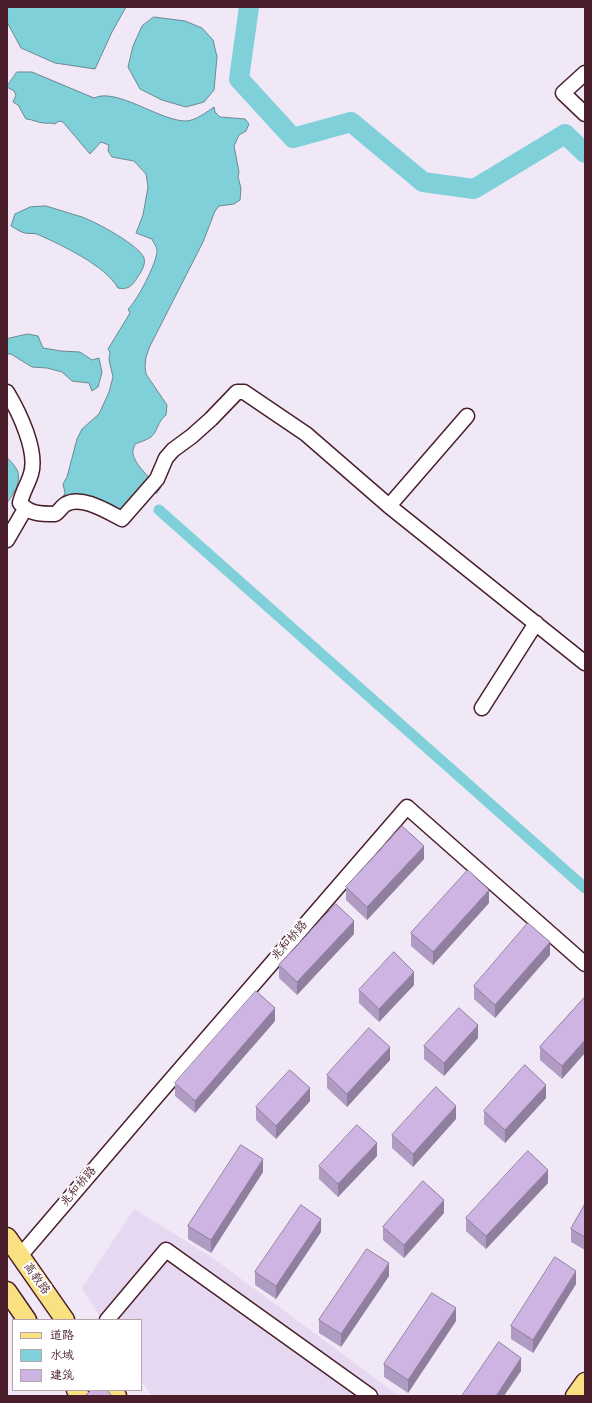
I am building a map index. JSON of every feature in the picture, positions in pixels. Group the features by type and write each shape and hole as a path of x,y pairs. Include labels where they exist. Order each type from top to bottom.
{"main road":[{"name":"高教路","path":"7,1237 64,1319"},
{"path":"7,1291 26,1319"},
{"path":"575,1396 585,1382"}],"street":[{"path":"585,73 563,93 585,114"},
{"path":"7,392 23,425 31,448 33,462 31,474 20,503 25,509 42,514 55,514 66,504 83,502 101,508 122,519 157,479 166,458 173,450 192,436 238,392 244,392 306,434 389,506 585,662"},
{"path":"389,506 467,416"},
{"path":"7,540 25,509"},
{"path":"482,708 536,623"},
{"name":"兆和桥路","path":"20,1256 156,1096 407,807 585,964"},
{"path":"108,1319 166,1250 370,1396"}],"shaded area":[{"path":"134,1209 213,1258 399,1396 152,1396 142,1381 142,1319 101,1319 82,1288"}],"water":[{"path":"7,7 126,7 112,32 95,69 55,63 21,48 7,22"},
{"path":"154,17 185,21 202,28 213,40 217,57 214,90 204,102 186,107 162,100 140,89 128,67 133,46 142,26"},
{"path":"17,72 32,72 94,98 104,96 115,97 176,120 187,121 194,119 214,107 215,112 220,117 245,119 249,124 246,131 239,135 234,146 241,188 240,200 234,204 219,206 215,211 203,242 150,346 146,357 146,374 167,405 166,415 151,437 135,444 133,455 143,471 161,487 157,493 141,495 120,513 62,499 65,493 63,484 67,477 77,439 82,429 99,414 109,392 113,377 109,360 110,352 108,349 130,313 128,309 136,299 154,263 157,249 152,239 136,233 143,215 148,187 146,174 134,161 112,157 108,151 109,145 101,142 90,154 63,122 59,121 55,124 26,119 18,105 13,102 16,95 14,91 7,87"},
{"path":"46,206 88,220 116,234 134,247 144,258 144,263 143,268 133,283 127,288 118,288 103,271 82,256 37,234 19,231 11,226 15,214 30,207"},
{"path":"28,334 38,336 43,348 80,352 92,360 99,358 102,372 98,387 92,391 89,383 72,381 62,372 47,368 32,367 11,354 7,354 7,339"},
{"path":"7,458 16,468 19,477 15,491 7,503"}],"building":[{"path":"402,826 424,846 367,907 346,887"},
{"path":"468,870 489,890 433,952 411,933"},
{"path":"336,904 354,921 297,982 279,965"},
{"path":"528,923 550,942 495,1005 474,986"},
{"path":"394,952 414,972 379,1009 359,990"},
{"path":"256,991 275,1008 195,1101 175,1083"},
{"path":"585,997 585,1040 562,1066 540,1047"},
{"path":"459,1008 478,1025 444,1063 424,1046"},
{"path":"369,1028 390,1047 347,1094 327,1075"},
{"path":"525,1065 546,1085 505,1130 484,1111"},
{"path":"290,1070 310,1088 276,1126 256,1107"},
{"path":"436,1087 456,1106 413,1154 392,1135"},
{"path":"357,1125 377,1143 338,1184 319,1166"},
{"path":"241,1145 263,1159 211,1240 188,1226"},
{"path":"528,1151 548,1170 486,1236 466,1218"},
{"path":"423,1181 444,1200 404,1245 383,1227"},
{"path":"585,1204 585,1237 571,1229"},
{"path":"301,1205 321,1219 276,1286 255,1272"},
{"path":"367,1249 389,1263 341,1334 319,1320"},
{"path":"555,1257 576,1271 533,1340 511,1326"},
{"path":"432,1293 456,1308 408,1380 384,1364"},
{"path":"499,1342 521,1358 496,1396 462,1396"},
{"path":"90,1391 108,1391 112,1396 85,1396"}],"waterway":[{"path":"249,7 239,79 293,138 351,122 423,182 474,189 565,134 585,153"},
{"path":"159,510 585,888"}]}
